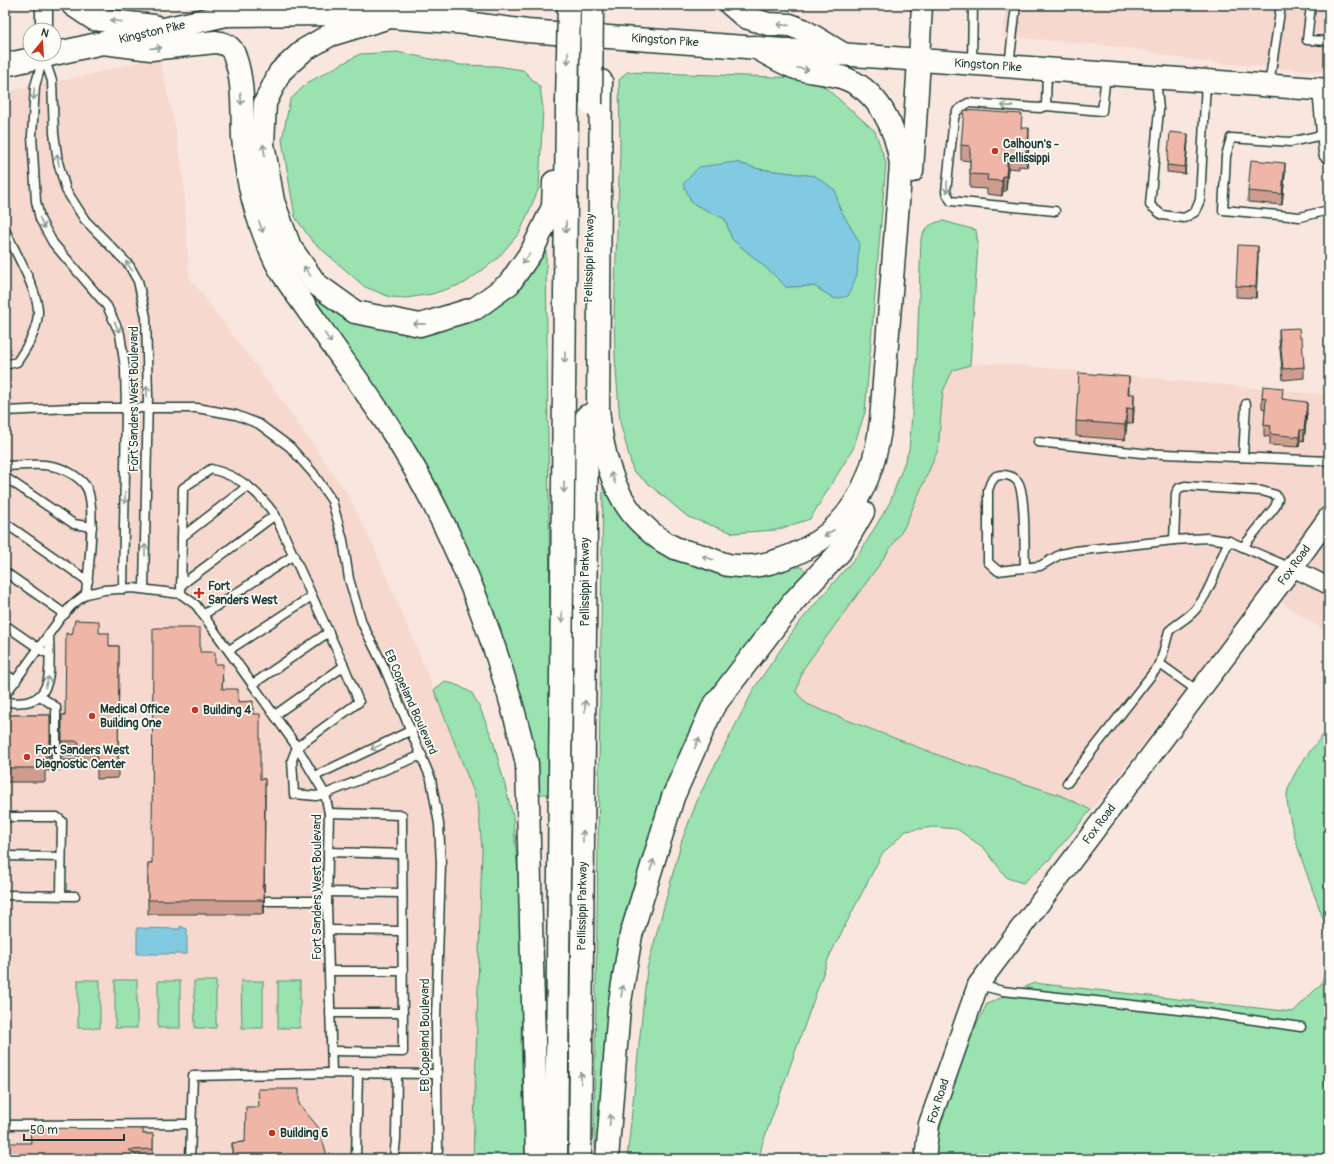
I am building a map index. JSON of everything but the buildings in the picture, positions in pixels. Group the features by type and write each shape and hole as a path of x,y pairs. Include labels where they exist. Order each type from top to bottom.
{"main road":[{"path":"73,5 94,18 169,28"},
{"path":"429,5 466,23"},
{"name":"Pellissippi Parkway","path":"556,1159 568,5"},
{"path":"731,5 745,17 768,24 790,26 803,30 843,54"},
{"path":"598,9 601,56 598,408 602,443 608,464 620,494 641,524 671,546 729,565 765,565 796,554 836,529 854,506 863,490 873,465 879,442 901,164 898,145 892,127 882,110 859,86 842,78 794,67 754,48"},
{"name":"Pellissippi Parkway","path":"580,1159 591,104 598,9"},
{"name":"Kingston Pike","path":"62,51 169,28 232,10 390,17 466,23 527,31 1326,90"},
{"path":"390,17 330,35 304,50 280,72 265,103 263,144 273,201 290,247 316,284 355,312 420,325 476,308 509,284 532,251 553,207 557,123 567,104"},
{"path":"103,43 151,49 215,42 224,43 232,48 239,72 244,141 250,190 261,228 276,264 388,426 428,494 463,564 485,618 515,714 527,764 537,1159"},
{"name":"Kingston Pike","path":"5,64 22,60"},
{"path":"607,1159 619,1008 631,935 673,797 713,707 794,601 840,552 870,499 887,437 911,174 919,60"}],"street":[{"path":"44,5 44,22"},
{"path":"919,60 922,5"},
{"path":"1326,90 1329,154"},
{"name":"Fox Road","path":"925,1159 929,1124 978,985 1329,517"},
{"path":"1292,568 1329,586"}],"lane":[{"path":"972,64 973,5"},
{"path":"1009,67 1016,5"},
{"path":"1269,85 1281,5"},
{"path":"1311,5 1307,40 1329,41"},
{"name":"Fort Sanders West Boulevard","path":"42,62 34,86 32,128 36,201 40,219 52,243 107,306 120,334 125,368 126,409 123,589"},
{"name":"Fort Sanders West Boulevard","path":"46,62 52,81 54,133 58,162 66,190 85,220 129,265 138,281 146,316 147,408 144,589"},
{"path":"1046,106 1047,70"},
{"path":"1055,211 951,201 946,192 957,111 968,103 1040,108 1046,106 1102,111 1106,74"},
{"path":"1156,77 1159,110 1150,205 1162,216 1184,218 1195,212 1200,200 1206,81"},
{"path":"1327,134 1290,142 1231,138 1226,156 1222,210 1300,217 1329,210"},
{"path":"5,230 35,294 38,312 36,326 29,344 17,362 5,365"},
{"path":"1243,457 1246,404"},
{"name":"EB Copeland Boulevard","path":"5,411 70,408 197,408 223,412 259,424 290,447 313,473 332,502 344,540 349,579 362,623 412,730 422,755 431,779 439,824 440,851 436,1004 437,1159"},
{"path":"1038,442 1141,453 1329,461"},
{"path":"5,466 50,466 67,472 86,485 89,493 92,527 86,594"},
{"path":"181,594 183,488 211,469 237,479 254,489 275,515 359,702 297,747"},
{"path":"1025,568 1022,497 1019,484 1014,478 1008,475 996,476 990,482 988,490 988,562 998,571 1025,568 1040,566 1061,554 1075,551 1174,540 1207,538 1229,541 1292,568"},
{"path":"5,477 74,524 92,527"},
{"path":"182,537 248,486"},
{"path":"1174,540 1176,493 1179,488 1185,486 1262,491 1276,495 1278,499 1275,507 1243,547"},
{"path":"181,585 275,515"},
{"path":"5,523 88,581"},
{"path":"1067,783 1160,664 1169,631 1186,619 1196,609 1204,596 1229,541"},
{"path":"203,615 294,555"},
{"path":"5,572 65,614"},
{"path":"5,695 71,606 86,594 123,589 144,589 181,594 196,605 229,650 297,747 316,776 325,794 422,755"},
{"path":"229,650 312,596"},
{"path":"5,625 49,656"},
{"path":"253,684 328,632"},
{"path":"5,700 12,704 34,700 40,696 45,689 50,676 49,636"},
{"path":"1160,664 1199,692"},
{"path":"275,715 344,666"},
{"path":"5,674 16,681"},
{"path":"40,696 56,707 56,765 77,765"},
{"path":"316,776 412,730"},
{"name":"Fort Sanders West Boulevard","path":"297,747 292,760 294,794 316,796 325,794 329,813 327,901 332,1073"},
{"path":"329,813 402,815 403,1052 332,1051"},
{"path":"5,817 59,818 62,821 61,895"},
{"path":"328,852 402,854"},
{"path":"5,856 61,857"},
{"path":"328,892 402,893"},
{"path":"5,895 75,896"},
{"path":"267,901 327,901"},
{"path":"328,930 402,931"},
{"path":"329,971 403,971"},
{"path":"978,985 1003,991 1206,1012 1301,1028"},
{"path":"330,1013 403,1013"},
{"path":"190,1159 193,1076 332,1073 437,1074"},
{"path":"356,1159 358,1073"},
{"path":"394,1159 396,1139 397,1074"},
{"path":"5,1125 191,1124"}],"shaded area":[{"path":"1006,5 1329,5 1329,72 1206,62 1162,55 1140,49 1003,36"},
{"name":"Fort Sanders West","path":"159,57 175,126 184,183 189,277 278,395 347,493 371,540 416,646 478,803 482,849 473,1159 5,1159 5,98 13,90 83,76"},
{"path":"995,363 1329,395 1329,499 1307,537 1091,810 1060,795 954,761 821,710 807,704 796,692 803,669 879,565 904,528 938,450 943,391 953,370 970,365"},
{"path":"1329,536 1329,634 1281,602"}],"green space":[{"path":"397,52 460,65 497,66 523,70 540,87 543,109 539,188 520,232 497,259 465,283 432,294 406,298 390,297 365,287 312,241 295,217 282,140 290,100 307,83 360,54"},
{"path":"627,72 804,78 825,87 875,131 886,163 865,412 853,449 810,519 776,530 733,533 688,517 633,471 620,422 615,357 614,314 620,150 619,80","holes":["735,162 759,169 815,176 835,190 839,207 859,242 835,299 814,286 786,287 732,239 725,219 692,203 684,184"]},
{"path":"943,221 976,230 978,244 970,365 953,370 943,391 938,450 904,528 879,565 803,669 796,692 807,704 821,710 954,761 1060,795 1091,810 1049,860 1023,883 1007,878 984,848 957,829 933,827 906,831 882,854 829,957 762,1145 759,1159 627,1159 647,969 682,840 699,796 755,687 798,624 861,551 890,502 909,450 917,356 921,238 929,226"},
{"path":"546,246 552,794 539,794 523,713 485,591 293,277 364,321 460,317"},
{"path":"603,486 636,531 725,571 801,567 807,572 705,715 634,905 602,1159 596,1159 594,1131"},
{"path":"445,681 472,693 480,708 493,740 513,816 523,932 521,1042 525,1159 473,1159 482,849 478,803 434,690"},
{"path":"1329,728 1329,935 1295,838 1287,800 1288,789 1296,772 1317,742"},
{"path":"1329,946 1329,1159 933,1159 943,1115 973,1031 987,1004 1034,983 1293,1012 1322,983"},
{"path":"78,980 100,980 100,1028 78,1028"},
{"path":"115,980 137,980 137,1028 115,1028"},
{"path":"158,981 180,981 180,1028 158,1028"},
{"path":"194,981 216,981 216,1028 195,1028"},
{"path":"241,981 263,981 263,1028 242,1028"},
{"path":"278,981 300,981 300,1028 278,1028"}],"water":[{"path":"735,162 759,169 815,176 835,190 839,207 859,242 857,275 848,296 835,299 814,286 786,287 732,239 725,219 692,203 683,184 699,167"},
{"path":"180,926 187,929 187,954 137,954 137,928 180,929"}],"place":[{"name":"Calhoun's - Pellissippi","path":"995,151"},
{"name":"Fort Sanders West","path":"199,593"},
{"name":"Building 4","path":"195,710"},
{"name":"Medical Office Building One","path":"92,716"},
{"name":"Fort Sanders West Diagnostic Center","path":"27,757"},
{"name":"Building 6","path":"272,1133"}]}
